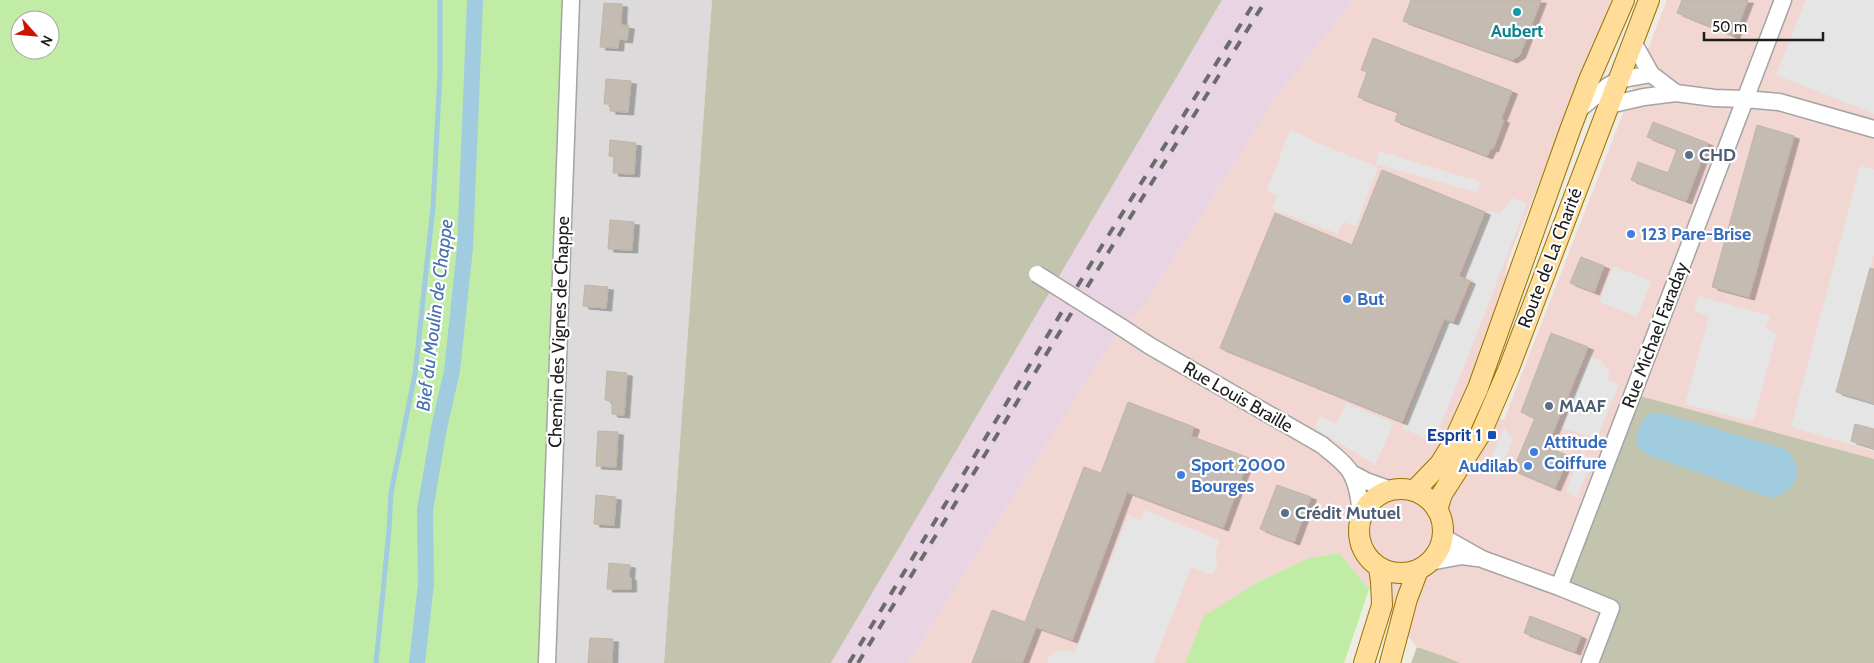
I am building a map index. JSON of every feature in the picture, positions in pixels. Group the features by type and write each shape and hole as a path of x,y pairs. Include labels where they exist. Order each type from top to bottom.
{"main road":[{"name":"Route de La Charité","path":"1414,491 1440,464 1453,443 1478,388 1578,110 1624,0"},
{"path":"1612,90 1607,75 1635,0"},
{"name":"Route de La Charité","path":"1437,510 1442,494 1489,415 1612,90 1649,0"},
{"path":"1390,663 1407,599 1424,566 1439,551 1443,537 1442,523 1437,510 1428,498 1414,491 1402,488 1391,490 1373,499 1361,516 1358,531 1360,545 1368,558 1379,568 1398,574 1409,573 1424,566"},
{"path":"1364,663 1382,605 1379,568"}],"street":[{"name":"Chemin des Vignes de Chappe","path":"547,663 571,0"},
{"name":"Rue Michael Faraday","path":"1559,586 1783,0"},
{"path":"1633,42 1651,74 1676,93"},
{"path":"1578,110 1612,90 1651,74"},
{"path":"1612,90 1644,97 1676,93 1714,98 1779,102 1874,128"},
{"name":"Rue Louis Braille","path":"1037,274 1150,346 1322,445 1351,472 1366,481 1391,490"},
{"name":"Rue Louis Braille","path":"1351,472 1360,503 1361,516"},
{"path":"1443,537 1482,559 1559,586 1611,608 1590,663"},
{"path":"1424,566 1462,556 1482,559"}],"shaded area":[{"path":"571,0 712,0 664,663 547,663"},
{"path":"712,0 1222,0 831,663 664,663"},
{"path":"1222,0 1354,0 1277,96 1145,304 1121,327 908,663 831,663"},
{"path":"1354,0 1612,0 1508,260 1484,413 1504,420 1667,0 1874,0 1874,459 1632,395 1611,608 1590,663 1460,663 1417,647 1338,553 1309,558 1256,583 1205,616 1185,663 908,663 1121,327 1145,304 1277,96"},
{"path":"1806,0 1874,0 1874,114 1776,75"},
{"path":"1290,130 1378,167 1356,226 1343,222 1338,234 1272,209 1277,196 1267,190"},
{"path":"1379,151 1481,182 1478,193 1376,164"},
{"path":"1860,166 1874,169 1874,254 1836,392 1874,403 1874,451 1791,427"},
{"path":"1512,198 1527,204 1437,436 1434,441 1403,429 1446,320 1457,324 1474,280 1463,275 1488,210 1499,214"},
{"path":"1613,266 1651,281 1637,317 1599,302"},
{"path":"1698,296 1770,316 1766,329 1777,333 1753,422 1685,404 1709,316 1694,311"},
{"path":"1589,356 1600,360 1610,372 1607,379 1619,384 1597,438 1561,428"},
{"path":"1632,394 1874,459 1874,663 1590,663 1611,608 1559,587"},
{"path":"1346,403 1394,423 1375,465 1315,428 1320,416 1336,424"},
{"path":"1504,428 1513,440 1497,477 1488,466"},
{"path":"1582,450 1591,462 1577,498 1566,490"},
{"path":"1144,510 1220,540 1216,549 1217,566 1213,575 1191,567 1154,663 1047,663 1049,656 1057,651 1066,650 1075,653 1128,515 1141,520"},
{"path":"1417,647 1443,656 1460,663 1411,663"}],"green space":[{"path":"0,0 571,0 547,663 0,663"},
{"path":"1339,553 1369,589 1344,663 1185,663 1204,616 1256,583 1309,558"}],"water":[{"path":"1649,413 1669,415 1785,449 1792,456 1797,470 1793,484 1781,495 1772,498 1648,455 1637,443 1637,434"}],"building":[{"path":"1411,0 1541,0 1520,55 1512,60 1403,21"},
{"path":"1682,0 1748,0 1734,36 1677,13"},
{"path":"604,3 622,4 621,25 629,26 627,40 619,39 618,48 600,47"},
{"path":"1373,38 1512,91 1501,119 1504,120 1493,149 1491,148 1487,156 1395,121 1398,112 1358,97 1367,72 1361,70"},
{"path":"606,79 631,81 628,112 610,111 611,104 604,104"},
{"name":"CHD","path":"1653,122 1708,143 1686,201 1631,180 1638,162 1668,173 1677,149 1647,137"},
{"path":"1757,125 1794,136 1749,297 1712,287"},
{"path":"610,140 636,143 634,174 613,173 614,157 609,156"},
{"name":"But","path":"1382,170 1485,212 1459,276 1470,281 1453,322 1444,319 1402,422 1220,348 1275,213 1352,245"},
{"path":"610,220 634,222 632,250 608,249"},
{"path":"1581,257 1604,266 1594,292 1570,283"},
{"path":"1870,268 1874,269 1874,403 1836,392"},
{"path":"585,285 608,287 606,308 583,306"},
{"path":"1551,333 1588,347 1547,447 1569,456 1555,488 1513,470 1535,418 1521,412"},
{"path":"607,371 627,373 624,415 612,414 612,401 605,400"},
{"path":"1128,402 1194,427 1191,436 1249,458 1223,528 1127,492 1072,640 1036,627 1022,663 972,663 992,610 1025,622 1084,467 1101,473"},
{"path":"1855,424 1874,429 1874,448 1851,441"},
{"path":"598,431 618,432 616,467 596,466"},
{"name":"Crédit Mutuel","path":"1277,485 1311,497 1294,542 1260,529"},
{"path":"596,495 616,497 614,525 594,524"},
{"path":"609,563 630,565 631,589 607,589"},
{"path":"1530,616 1581,636 1575,652 1524,633"},
{"path":"590,638 613,639 612,663 588,663"}],"waterway":[{"path":"376,663 391,493 415,374 433,207 440,73 440,0"},
{"name":"Bief du Moulin de Chappe","path":"417,663 426,584 425,510 439,428 452,371 465,248 475,0"}],"railway":[{"path":"849,663 1103,244 1256,0"},
{"path":"858,663 1111,248 1266,0"}],"place":[{"name":"Aubert","path":"1517,12"},
{"name":"CHD","path":"1689,155"},
{"name":"123 Pare-Brise","path":"1631,234"},
{"name":"But","path":"1347,299"},
{"name":"MAAF","path":"1549,406"},
{"name":"Esprit 1","path":"1492,435"},
{"name":"Attitude Coiffure","path":"1534,452"},
{"name":"Audilab","path":"1528,466"},
{"name":"Sport 2000 Bourges","path":"1181,475"},
{"name":"Crédit Mutuel","path":"1285,513"}]}
